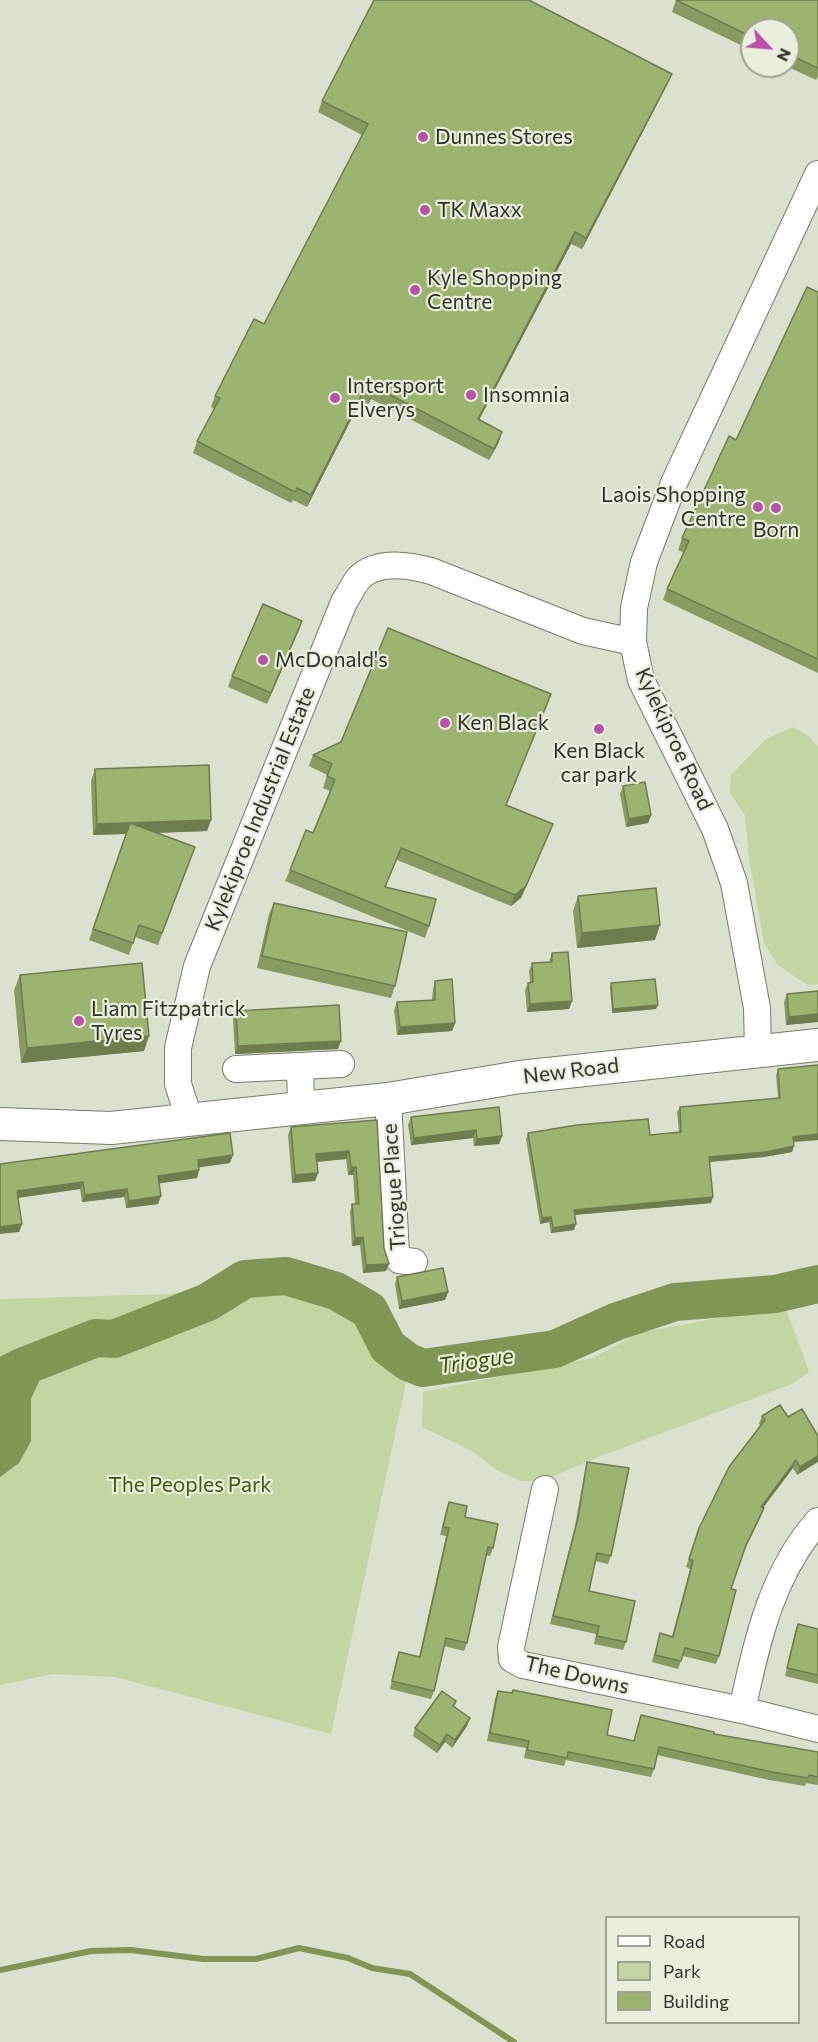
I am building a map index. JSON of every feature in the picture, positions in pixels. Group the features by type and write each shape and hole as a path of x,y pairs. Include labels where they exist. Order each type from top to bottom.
{"main road":[{"name":"New Road","path":"8,1130 111,1128 388,1098 520,1077 818,1045"}],"street":[{"name":"Kylekiproe Road","path":"758,1050 757,1008 734,883 716,829 641,680 633,642 634,608 644,562 657,523 818,174"},
{"name":"Kylekiproe Industrial Estate","path":"189,1118 178,1084 178,1048 196,966 344,602 360,577 384,566 412,566 431,571 583,631 633,642"},
{"path":"236,1069 341,1065"},
{"path":"300,1066 313,1106"},
{"name":"Triogue Place","path":"388,1098 396,1255 399,1260 414,1262"},
{"name":"The Downs","path":"545,1489 511,1647 512,1659 523,1665 742,1710 818,1729"},
{"path":"742,1710 756,1646 780,1578 794,1552 818,1521"}],"green space":[{"path":"793,727 809,736 818,747 818,984 807,985 778,965 764,943 749,858 745,815 730,793 731,775 766,739"},
{"name":"The Peoples Park","path":"288,1269 351,1283 381,1310 413,1350 331,1734 115,1677 53,1674 0,1685 0,1299 169,1294 220,1285 244,1272"},
{"path":"785,1306 809,1372 792,1384 588,1461 541,1482 520,1481 497,1470 470,1450 422,1427 423,1392 592,1358 642,1332"}],"shaded area":[{"path":"51,1355 31,1399 31,1441 19,1463 0,1477 0,1379"}],"building":[{"name":"Kyle Shopping Centre","path":"374,0 529,0 672,74 586,238 575,232 478,419 502,432 494,449 375,387 371,395 364,391 311,495 297,488 295,492 197,441 220,398 215,396 254,319 264,324 368,124 322,101"},
{"path":"676,0 818,0 818,68 800,60 800,18 740,18 740,31"},
{"name":"Laois Shopping Centre","path":"807,287 818,292 818,659 667,589 689,541 682,538 729,436 736,440"},
{"name":"McDonald's","path":"263,604 302,621 271,693 232,676"},
{"path":"388,628 551,694 506,805 553,824 526,886 515,895 401,848 385,887 436,899 429,926 290,870 306,830 313,833 335,780 327,776 332,764 313,755 341,742"},
{"path":"209,765 211,820 97,824 95,769"},
{"path":"645,782 651,815 629,819 623,786"},
{"path":"130,823 195,847 162,933 139,925 133,943 93,929"},
{"path":"656,888 660,925 582,933 578,896"},
{"path":"274,903 407,932 395,986 262,956"},
{"path":"568,952 572,1001 530,1004 528,983 533,982 532,963 552,962 552,953"},
{"name":"Liam Fitzpatrick Tyres","path":"142,963 149,1036 27,1048 20,975"},
{"path":"452,979 455,1023 400,1027 397,1002 435,1000 435,981"},
{"path":"655,979 658,1005 613,1009 611,983"},
{"path":"818,991 818,1014 789,1017 787,994"},
{"path":"339,1005 341,1041 238,1046 236,1011"},
{"path":"818,1065 818,1134 793,1137 794,1146 766,1152 709,1157 713,1197 574,1210 576,1224 553,1228 551,1217 542,1218 528,1133 577,1125 648,1119 650,1135 681,1132 680,1107 780,1098 778,1069"},
{"path":"499,1107 502,1136 477,1139 476,1130 414,1138 411,1117"},
{"path":"377,1120 384,1248 389,1264 366,1265 363,1237 355,1238 352,1204 359,1204 356,1167 351,1167 349,1151 316,1154 318,1173 295,1175 291,1127"},
{"path":"230,1133 233,1155 198,1160 199,1170 158,1176 161,1196 129,1201 127,1189 85,1195 83,1182 17,1191 22,1224 0,1227 0,1164"},
{"path":"443,1268 448,1292 402,1301 397,1277"},
{"path":"780,1405 788,1417 802,1409 818,1436 818,1456 800,1467 796,1460 761,1507 764,1508 746,1545 731,1589 736,1590 719,1656 685,1648 681,1661 655,1655 660,1633 673,1637 693,1561 689,1559 699,1528 729,1467 765,1420 762,1416"},
{"path":"587,1462 629,1468 611,1556 597,1553 589,1591 635,1601 626,1642 597,1636 599,1626 553,1616 578,1518"},
{"path":"449,1502 467,1506 465,1517 498,1524 493,1548 488,1547 467,1643 446,1638 434,1691 392,1681 399,1652 420,1657 449,1528 443,1527"},
{"path":"798,1624 818,1629 818,1675 787,1668"},
{"path":"513,1690 612,1710 607,1735 634,1741 641,1715 714,1732 714,1734 818,1752 818,1777 809,1775 808,1778 772,1772 659,1747 654,1769 568,1752 567,1758 527,1750 529,1741 490,1733 498,1691 512,1693"},
{"path":"442,1691 456,1701 453,1706 470,1718 455,1740 447,1734 440,1745 415,1728"}],"waterway":[{"name":"Triogue","path":"0,1378 96,1338 114,1339 208,1302 245,1279 286,1276 336,1291 369,1310 388,1347 408,1362 423,1368 555,1349 615,1322 675,1302 775,1294 818,1284"},
{"path":"0,1970 91,1951 131,1950 203,1959 256,1959 299,1948 348,1958 372,1968 410,1974 514,2042"}],"place":[{"name":"Dunnes Stores","path":"423,137"},
{"name":"TK Maxx","path":"425,210"},
{"name":"Kyle Shopping Centre","path":"415,290"},
{"name":"Insomnia","path":"471,395"},
{"name":"Intersport Elverys","path":"335,398"},
{"name":"Laois Shopping Centre","path":"758,507"},
{"name":"Born","path":"776,508"},
{"name":"McDonald's","path":"263,660"},
{"name":"Ken Black","path":"445,723"},
{"name":"Ken Black car park","path":"599,729"},
{"name":"Liam Fitzpatrick Tyres","path":"79,1021"}]}
